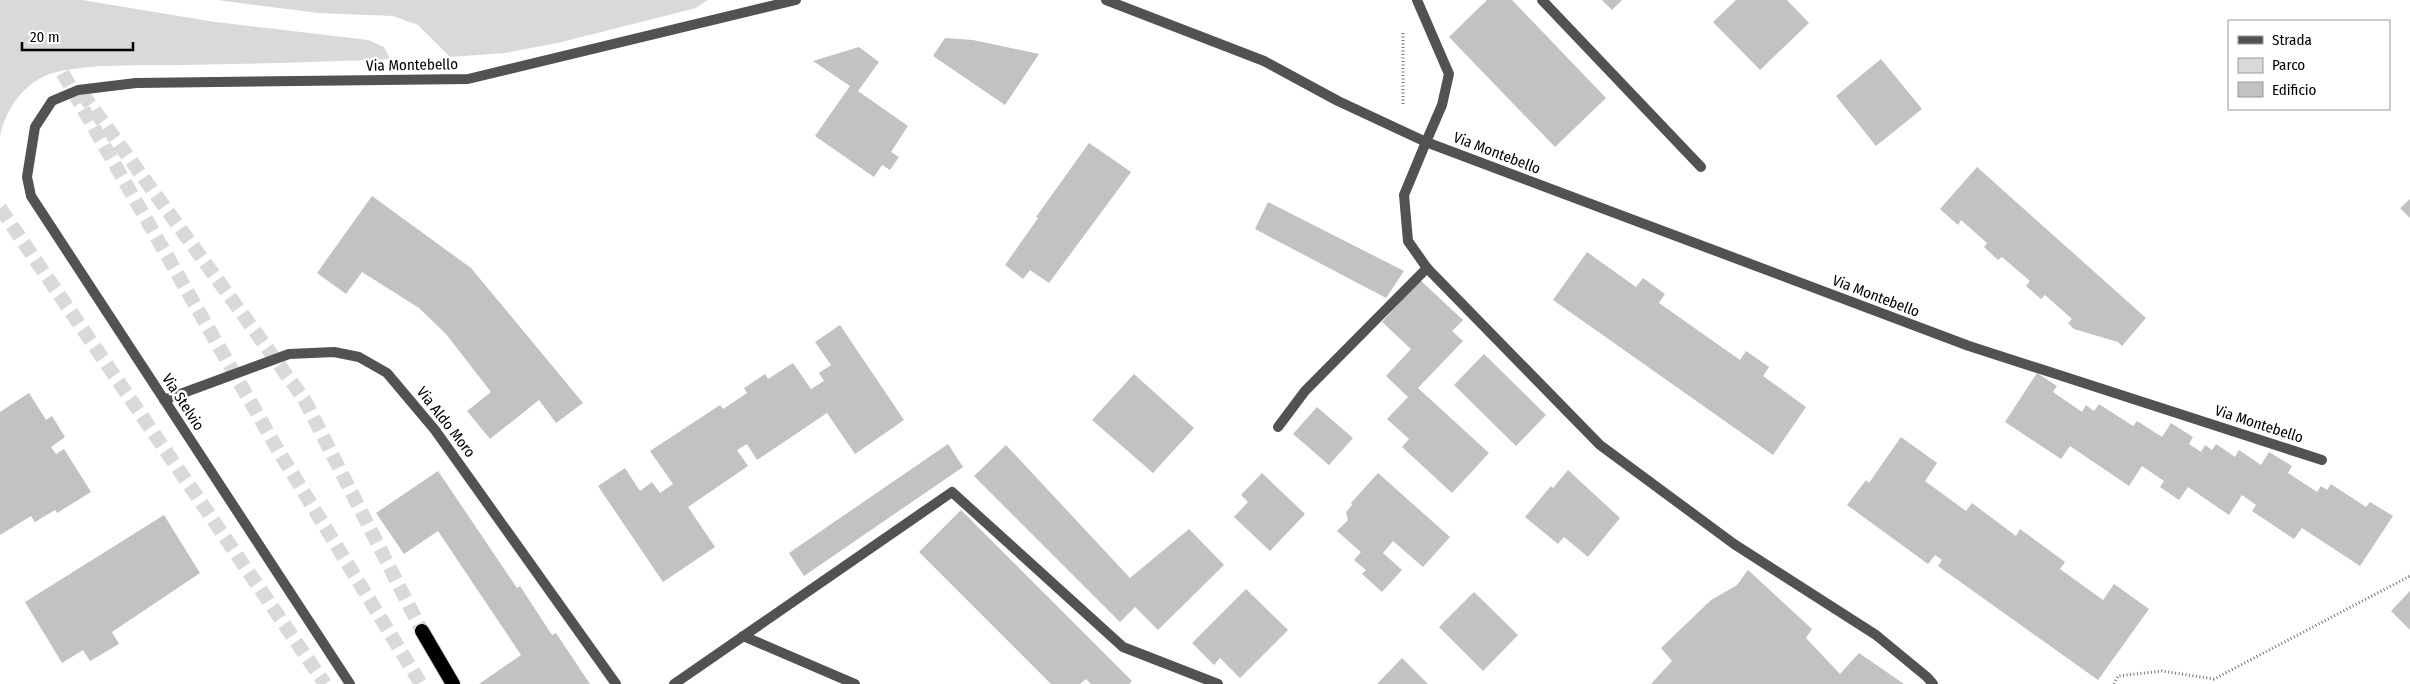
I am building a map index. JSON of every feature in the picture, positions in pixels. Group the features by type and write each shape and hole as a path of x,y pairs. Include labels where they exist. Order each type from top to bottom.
{"highway":[{"path":"422,631 453,684"}],"street":[{"name":"Via Montebello","path":"35,127 52,101 78,90 136,83 468,79 796,0"},
{"name":"Via Montebello","path":"1106,0 1264,61 1338,101 1426,142 1969,346 2322,460"},
{"path":"1417,0 1449,74 1442,105 1404,195 1408,241 1427,268 1600,445 1734,544 1876,636 1927,677 1932,684"},
{"path":"1542,0 1702,167"},
{"name":"Via Stelvio","path":"35,127 27,177 31,196 350,684"},
{"path":"1278,427 1305,391 1427,268"},
{"name":"Via Aldo Moro","path":"164,400 289,354 334,352 359,357 387,373 435,430 616,684"},
{"path":"674,684 952,492 1123,647 1218,684"},
{"path":"743,636 855,684"}],"path":[{"path":"1403,23 1403,132"},
{"path":"2114,684 2118,676 2162,671 2214,679 2410,576"}],"green space":[{"path":"0,0 82,0 215,22 368,40 384,47 390,59 116,66 67,70 43,77 25,89 6,116 0,137"},
{"path":"217,0 708,0 696,8 562,42 505,53 450,57 418,25 393,16 318,13"}],"building":[{"path":"1487,0 1512,0 1606,98 1555,147 1449,37"},
{"path":"1602,0 1622,0 1612,10"},
{"path":"1736,0 1787,0 1809,23 1760,70 1713,22"},
{"path":"945,38 973,40 1039,54 1005,105 933,56"},
{"path":"859,47 879,62 858,91 908,126 891,152 899,157 890,170 882,165 874,177 815,136 850,86 813,61"},
{"path":"1881,59 1922,109 1876,146 1836,96"},
{"path":"1089,143 1131,172 1049,283 1030,270 1023,279 1005,265 1038,218 1036,217"},
{"path":"1977,167 2146,318 2122,346 2118,342 2074,329 2068,323 2072,319 2045,295 2041,299 2026,286 2030,281 2002,257 1998,260 1984,247 1987,243 1961,220 1958,225 1940,209"},
{"path":"372,196 471,268 583,403 556,423 539,400 490,439 467,411 491,392 446,334 419,308 362,272 346,294 317,273"},
{"path":"2410,199 2410,218 2400,208"},
{"path":"1268,202 1404,271 1386,298 1255,229"},
{"path":"1587,252 1636,287 1643,278 1665,294 1659,303 1740,360 1746,351 1769,367 1763,376 1806,407 1773,455 1553,300"},
{"path":"1420,280 1463,320 1452,331 1463,341 1418,388 1489,453 1452,493 1402,447 1409,439 1387,419 1408,397 1386,376 1411,349 1382,322"},
{"path":"840,325 904,420 855,454 827,413 757,460 747,444 737,450 748,466 688,507 715,547 663,582 598,486 625,468 640,491 652,482 660,493 673,484 650,451 720,405 723,409 747,393 744,388 765,374 768,379 793,363 811,389 824,381 819,373 831,365 815,342"},
{"path":"1484,354 1546,415 1516,446 1454,385"},
{"path":"2037,373 2057,386 2053,392 2082,412 2086,405 2094,411 2099,404 2133,426 2137,421 2162,437 2171,423 2193,437 2189,444 2201,452 2205,445 2212,450 2216,444 2235,457 2239,450 2261,465 2269,452 2292,466 2288,473 2317,492 2321,486 2327,490 2331,484 2366,507 2370,502 2393,516 2360,566 2302,528 2294,539 2252,511 2256,505 2242,495 2229,515 2188,487 2179,500 2160,487 2164,481 2142,466 2129,486 2070,446 2061,459 2005,422"},
{"path":"1134,374 1194,428 1153,473 1092,420"},
{"path":"29,393 46,420 52,416 65,437 51,447 56,454 64,449 91,492 57,513 55,510 35,522 31,516 0,535 0,412"},
{"path":"1317,407 1353,438 1329,465 1293,434"},
{"path":"1901,437 1937,463 1925,481 1966,511 1972,503 2016,536 2020,529 2065,562 2060,569 2103,600 2114,584 2149,609 2098,680 1938,566 1942,560 1935,555 1928,564 1847,505 1866,480 1869,483"},
{"path":"948,444 963,467 804,576 789,553"},
{"path":"1006,445 1130,578 1189,529 1224,565 1158,630 1135,607 1120,622 974,476"},
{"path":"1568,470 1620,518 1588,557 1564,537 1558,544 1525,517 1551,486 1553,488"},
{"path":"438,471 517,588 520,586 552,635 556,633 590,684 479,684 521,655 438,531 404,554 376,513"},
{"path":"1262,473 1305,514 1270,551 1234,517 1248,502 1241,495"},
{"path":"1378,473 1450,537 1423,567 1393,541 1383,553 1402,570 1382,592 1362,574 1366,570 1354,560 1361,552 1337,531 1348,520 1346,512 1352,505 1351,503"},
{"path":"961,510 1132,681 1129,684 1091,684 1086,679 1080,684 1051,684 919,552"},
{"path":"164,515 200,573 112,632 119,644 90,661 83,650 62,663 25,602"},
{"path":"1748,570 1812,629 1806,638 1840,674 1859,653 1904,684 1651,684 1672,661 1661,648 1711,600 1737,585"},
{"path":"1246,589 1288,630 1240,678 1220,658 1214,665 1192,643"},
{"path":"2410,591 2410,630 2391,611"},
{"path":"1474,592 1518,635 1483,671 1439,627"},
{"path":"1402,658 1428,684 1377,684"}],"tunnel":[{"path":"21,0 278,450 421,684"},
{"path":"82,93 304,399 422,631"},
{"path":"0,208 325,684"}]}
